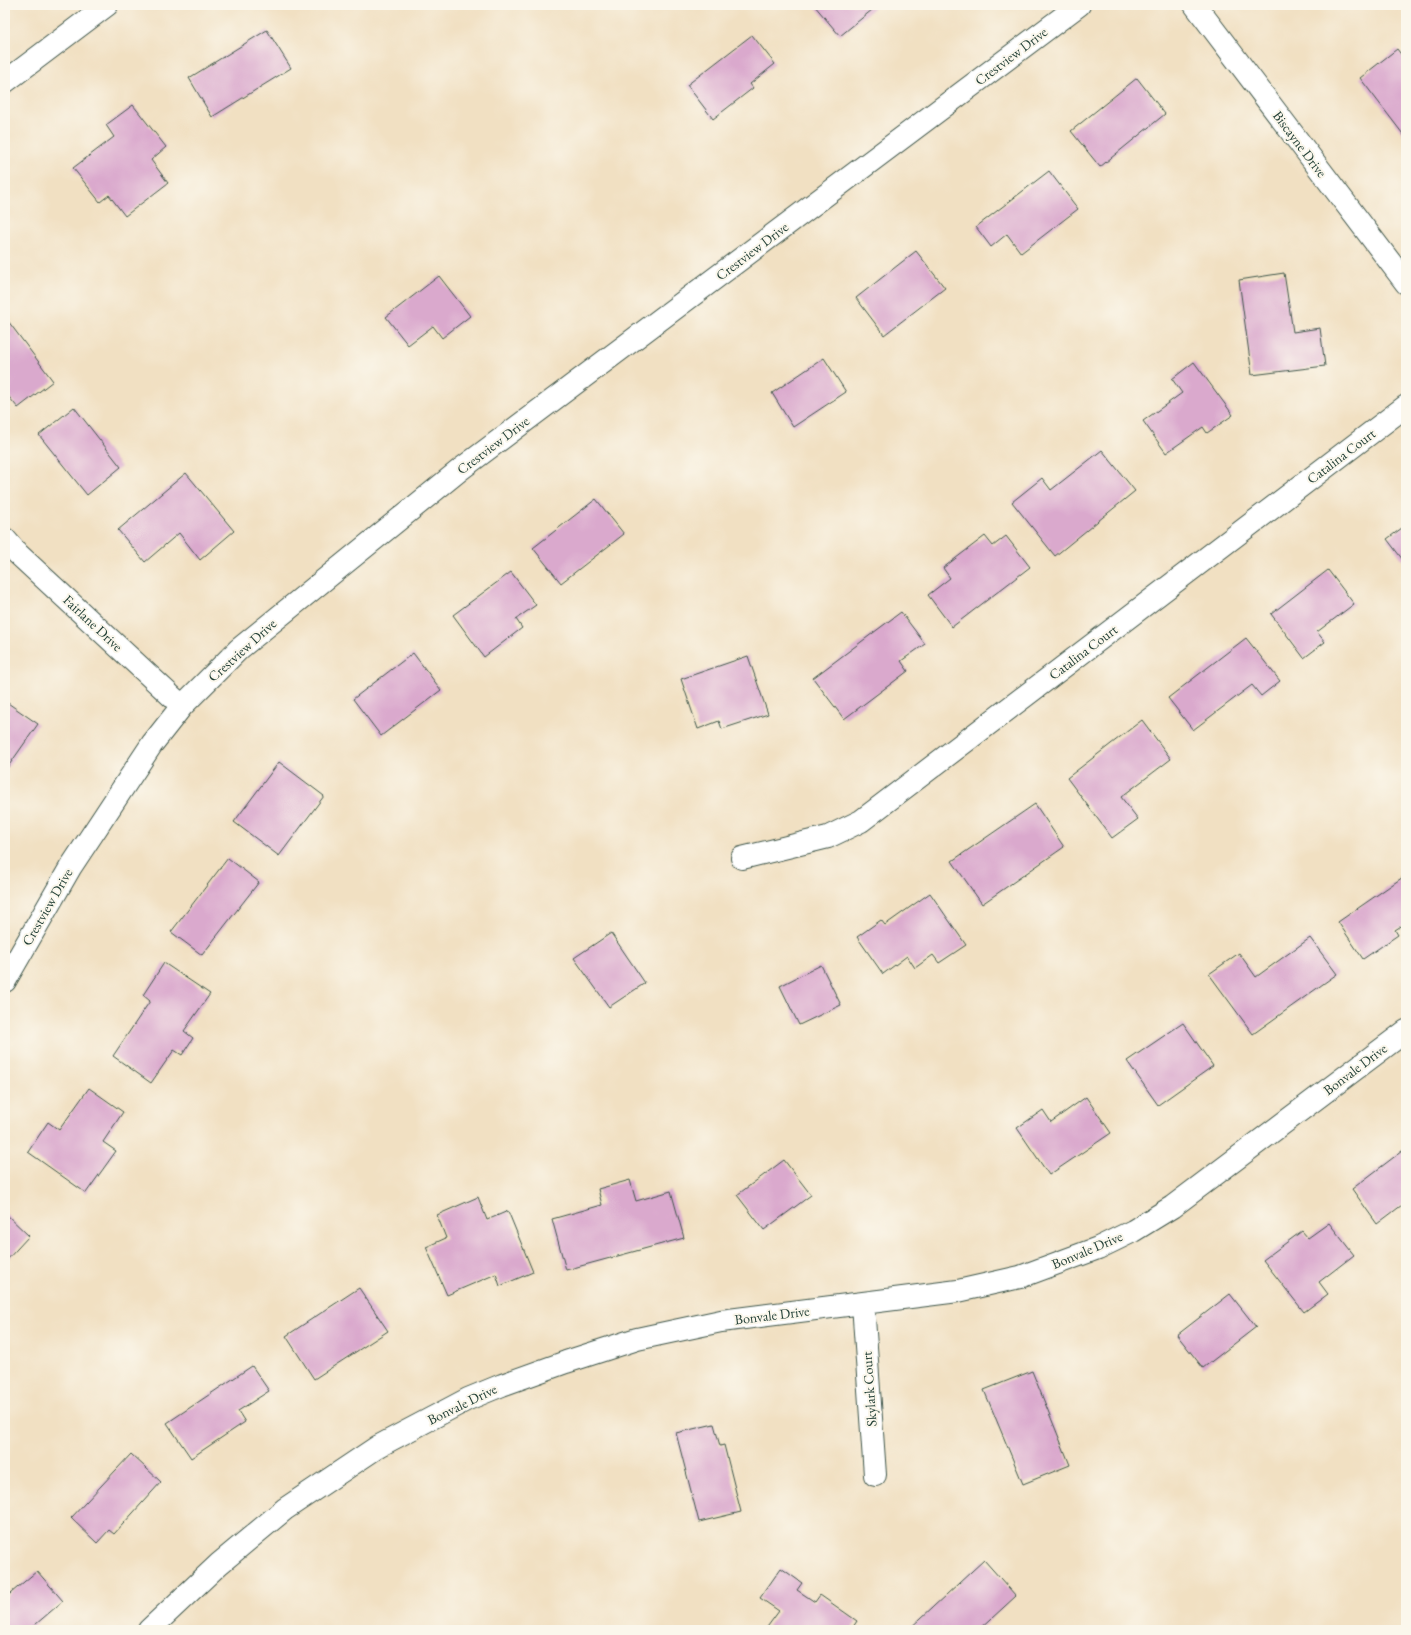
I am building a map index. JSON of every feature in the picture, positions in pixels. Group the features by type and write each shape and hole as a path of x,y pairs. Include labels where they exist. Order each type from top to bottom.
{"street":[{"path":"5,82 107,5"},
{"name":"Crestview Drive","path":"5,980 70,868 152,744 182,706 239,649 461,469 1079,5"},
{"name":"Biscayne Drive","path":"1195,5 1406,283"},
{"name":"Catalina Court","path":"742,858 828,837 861,821 1406,406"},
{"name":"Fairlane Drive","path":"5,539 18,554 182,706"},
{"name":"Bonvale Drive","path":"149,1630 219,1564 285,1509 379,1446 468,1399 566,1362 637,1339 721,1321 958,1291 1020,1277 1098,1248 1133,1231 1172,1207 1406,1031"},
{"name":"Skylark Court","path":"863,1304 875,1474"}],"building":[{"path":"814,5 878,5 840,36"},
{"path":"267,30 291,68 212,117 189,78"},
{"path":"752,35 775,64 750,84 753,88 713,119 687,85"},
{"path":"1397,49 1406,61 1406,138 1360,78"},
{"path":"1137,78 1165,114 1100,167 1071,131"},
{"path":"133,105 166,147 151,160 168,183 125,216 109,195 100,202 73,168 114,137 106,125"},
{"path":"1049,171 1078,209 1021,253 1007,234 991,247 976,227"},
{"path":"916,251 945,288 884,335 856,298"},
{"path":"1284,273 1293,332 1320,328 1325,366 1252,375 1239,280"},
{"path":"439,276 470,316 442,338 433,326 408,345 386,317"},
{"path":"5,317 53,381 18,408 5,392"},
{"path":"824,358 846,392 793,427 772,393"},
{"path":"1194,362 1233,415 1207,433 1203,427 1166,453 1143,421 1182,393 1172,379"},
{"path":"74,407 121,467 87,495 39,435"},
{"path":"1102,450 1135,491 1055,556 1012,502 1042,478 1051,490"},
{"path":"186,473 234,531 200,560 179,533 145,562 118,530"},
{"path":"596,499 624,534 561,583 533,548"},
{"path":"1406,525 1406,564 1387,539"},
{"path":"985,536 993,546 1006,536 1030,567 952,627 928,595 950,578 943,568"},
{"path":"1328,570 1354,604 1317,632 1325,642 1304,658 1271,614"},
{"path":"511,572 536,605 516,619 522,628 484,657 453,615"},
{"path":"901,612 925,644 901,661 908,671 844,719 813,678"},
{"path":"1246,638 1280,681 1261,696 1252,685 1193,730 1168,698"},
{"path":"413,653 441,690 381,736 353,699"},
{"path":"748,656 768,714 722,729 719,721 698,729 681,679"},
{"path":"5,701 38,724 5,771"},
{"path":"1142,720 1171,759 1121,797 1138,819 1112,838 1067,778"},
{"path":"279,762 324,796 279,856 234,822"},
{"path":"1035,804 1064,847 982,904 952,861"},
{"path":"228,858 259,882 202,955 171,932"},
{"path":"1406,875 1406,923 1395,930 1398,935 1363,959 1338,922"},
{"path":"930,893 966,945 939,963 933,955 915,968 907,956 883,974 857,937 881,920 885,925"},
{"path":"611,933 645,983 609,1007 574,958"},
{"path":"1310,938 1337,974 1253,1034 1209,974 1239,953 1256,977"},
{"path":"164,963 210,994 184,1031 193,1038 182,1055 174,1050 151,1083 113,1056 150,1001 143,995"},
{"path":"821,965 841,1005 799,1025 780,986"},
{"path":"1183,1023 1213,1066 1158,1105 1127,1061"},
{"path":"89,1088 123,1112 103,1142 116,1151 86,1193 28,1152 48,1122 59,1130"},
{"path":"1086,1097 1111,1133 1049,1175 1017,1128 1043,1110 1051,1122"},
{"path":"1406,1148 1406,1202 1377,1224 1352,1189"},
{"path":"784,1160 811,1195 764,1230 737,1195"},
{"path":"630,1180 636,1201 671,1191 684,1238 566,1270 552,1219 602,1205 598,1189"},
{"path":"478,1197 487,1220 508,1211 533,1272 500,1286 496,1274 447,1295 426,1247 446,1238 437,1215"},
{"path":"5,1213 29,1236 5,1262"},
{"path":"1329,1223 1354,1255 1319,1282 1328,1294 1304,1312 1263,1260 1302,1231 1308,1238"},
{"path":"359,1288 388,1331 314,1379 286,1336"},
{"path":"1230,1294 1256,1327 1203,1368 1177,1335"},
{"path":"252,1366 269,1391 238,1411 245,1422 191,1458 167,1423"},
{"path":"1032,1371 1070,1465 1023,1484 984,1390"},
{"path":"714,1424 720,1446 724,1445 741,1512 699,1522 676,1433"},
{"path":"131,1454 161,1482 114,1534 109,1530 97,1543 71,1518"},
{"path":"984,1560 1016,1596 979,1630 908,1630"},
{"path":"781,1568 802,1583 797,1590 815,1602 820,1595 857,1621 851,1630 765,1630 779,1611 760,1598"},
{"path":"37,1571 63,1601 29,1630 5,1630 5,1598"}]}
